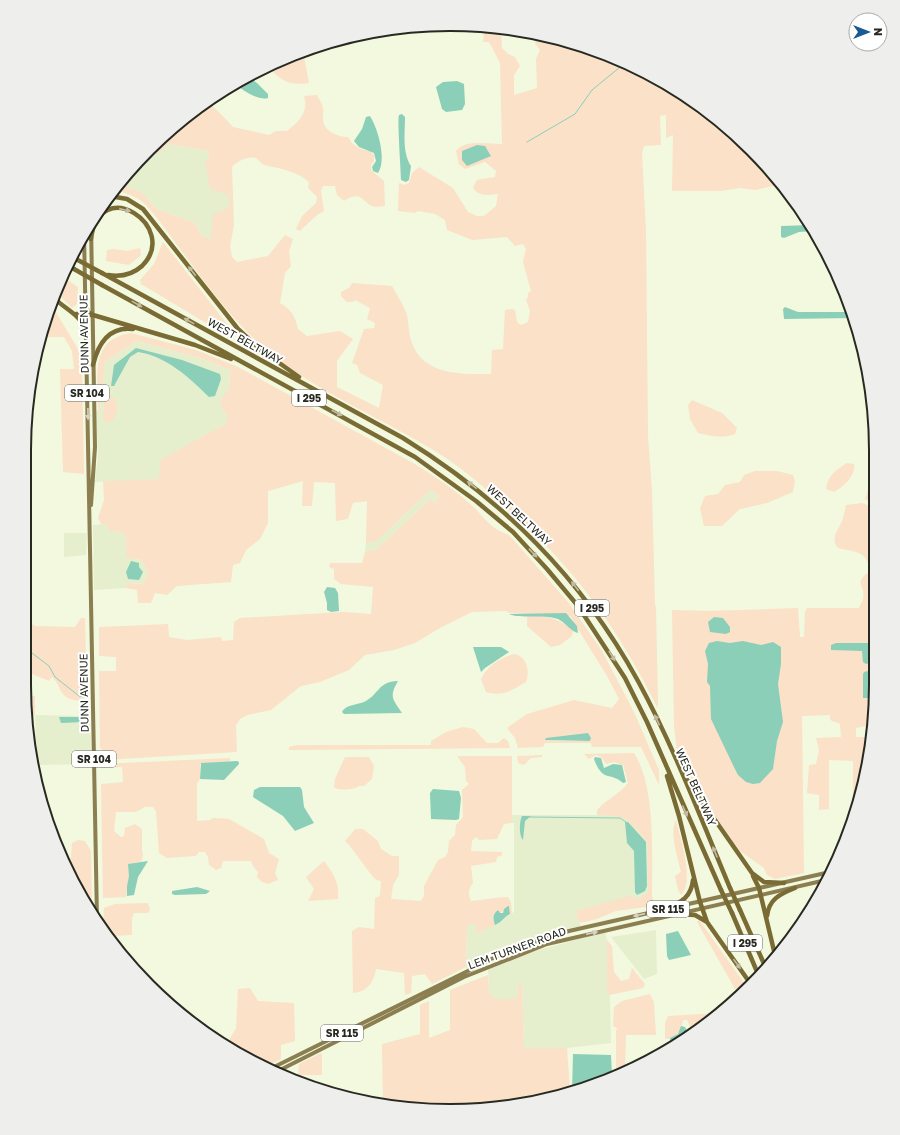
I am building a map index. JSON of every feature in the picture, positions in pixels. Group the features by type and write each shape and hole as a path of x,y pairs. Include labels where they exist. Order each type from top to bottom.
{"highway":[{"path":"116,197 127,199 143,209 238,329 271,358 322,393"},
{"path":"102,273 123,276 138,269 146,261 150,251 152,238 145,221 135,213 125,209 113,208 107,211"},
{"path":"91,239 93,231"},
{"name":"WEST BELTWAY","path":"77,259 403,438 448,467 478,490 526,532 568,577 606,628 638,681 667,742 763,963"},
{"name":"WEST BELTWAY","path":"73,268 415,457 476,501 513,532 558,581 596,631 632,692 756,970"},
{"path":"58,302 82,321 86,329"},
{"path":"85,305 88,312 93,315 204,348 267,376"},
{"path":"74,314 93,315"},
{"path":"93,365 99,347 107,336 122,328 140,330"},
{"path":"667,742 694,792 752,873 759,888 774,950"},
{"path":"658,749 679,816 700,902 707,922 747,979"},
{"path":"752,873 764,882 784,883"},
{"path":"666,909 686,899 691,891 694,879"},
{"path":"767,920 769,906 775,897 795,888"},
{"path":"675,914 695,915 707,922"}],"main road":[{"name":"DUNN AVENUE","path":"90,515 95,455 91,234"},
{"name":"DUNN AVENUE","path":"84,245 97,910"},
{"name":"LEM TURNER ROAD","path":"491,959 563,933 824,873"},
{"name":"LEM TURNER ROAD","path":"283,1069 456,981 506,959 571,937 820,882"},
{"name":"LEM TURNER ROAD","path":"276,1066 486,962"}],"shaded area":[{"path":"484,33 501,35 502,48 508,54 515,57 520,66 514,75 514,95 537,88 536,59 540,50 535,43 535,40 585,53 635,74 660,87 683,102 726,135 746,154 774,186 756,190 740,188 721,191 672,191 673,135 666,138 666,115 660,116 661,145 644,146 642,154 646,231 648,436 652,491 656,608 657,707 626,650 592,599 552,551 529,528 477,481 446,458 306,379 263,347 227,310 144,203 137,198 121,191 126,186 142,193 157,209 195,223 202,236 211,239 213,214 229,208 229,195 210,189 205,163 209,157 208,151 168,144 159,153 156,152 174,135 212,106 233,127 269,135 276,131 287,131 291,128 304,112 304,96 317,95 323,107 324,123 328,130 340,136 348,137 357,147 370,151 374,155 371,170 384,181 385,206 375,207 355,196 344,201 337,195 335,186 323,186 321,191 324,211 317,215 300,231 296,229 302,216 316,203 317,197 308,188 309,182 299,175 264,164 255,158 239,161 232,167 234,225 230,246 232,257 237,262 268,256 285,235 293,239 289,251 291,266 285,273 280,303 290,311 296,320 298,329 307,336 340,331 353,339 337,361 337,387 379,408 383,385 360,373 357,365 352,363 364,329 374,328 375,323 367,319 370,308 355,300 353,302 347,302 341,296 341,292 349,288 352,283 392,286 406,313 410,337 415,350 422,359 432,366 454,373 491,374 492,350 503,349 505,310 515,310 517,322 521,325 528,322 530,311 526,300 528,293 531,291 523,262 526,249 523,244 515,246 507,237 472,240 447,230 445,220 435,214 418,211 415,213 398,211 399,183 404,185 409,183 412,173 419,167 453,188 468,212 477,216 484,216 496,206 498,194 480,194 473,187 477,180 495,177 496,171 485,162 465,169 459,164 456,151 460,147 471,144 502,144 500,63 489,42 483,42"},
{"path":"304,57 309,83 290,83 277,76 272,71"},
{"path":"168,144 208,151 209,157 229,195 229,208 211,239 202,236 195,223 157,209 142,193 126,186 163,146"},
{"path":"163,242 227,324 225,328 216,329 141,284 140,280 154,264"},
{"path":"140,248 141,255 129,265 106,261 107,250 114,249 127,251"},
{"path":"67,280 78,287 77,304 72,308 60,296"},
{"path":"55,310 78,349 82,366 84,474 63,472 60,369 74,369 72,351 64,337 46,337"},
{"path":"131,333 196,350 236,366 413,463 456,492 497,530 509,535 568,602 602,651 634,712 659,770 659,785 641,747 592,747 591,743 545,743 543,747 518,748 515,738 507,728 527,714 574,700 612,708 619,699 607,676 570,616 509,613 506,611 472,612 440,628 415,643 394,650 365,655 349,670 320,682 301,686 271,710 247,715 240,719 236,725 237,752 104,760 105,752 100,748 99,671 116,671 116,657 99,656 99,627 168,624 169,637 187,640 221,637 222,641 233,640 234,622 240,618 343,612 371,614 373,587 341,584 334,579 334,569 329,567 330,563 362,563 365,552 377,549 429,500 436,503 439,496 430,490 377,541 366,543 367,501 353,503 348,519 336,521 335,483 314,482 312,506 302,506 303,481 268,491 268,523 260,539 246,550 240,563 233,565 231,582 177,586 167,595 155,593 151,603 138,603 137,590 126,588 127,583 143,584 148,573 142,560 126,558 126,535 117,531 109,531 106,524 101,524 98,518 104,500 103,481 159,479 160,460 227,423 227,415 221,407 222,397 229,389 230,370 200,358 137,341 105,362 100,410 98,411 97,373 99,362 102,352 108,343 118,337","holes":["591,738 590,741 546,741"]},
{"path":"137,341 200,358 230,370 229,389 221,407 227,415 227,423 215,430 159,479 95,482 98,455 96,411 100,410 105,362"},
{"path":"105,393 114,398 118,408 113,422 103,420"},
{"path":"692,400 722,413 737,428 735,434 721,437 698,433 690,419 688,405"},
{"path":"847,463 854,464 853,473 848,481 834,492 826,489 830,477 839,468"},
{"path":"755,471 777,471 793,475 795,482 793,492 767,503 740,509 722,526 704,526 700,508 705,496 718,494 725,485 740,482 744,475"},
{"path":"869,487 869,501 865,499"},
{"path":"430,490 439,496 436,503 429,500 377,549 365,552 366,543 377,541"},
{"path":"862,503 869,506 869,564 860,554 850,550 838,548 836,544 835,538 843,519 846,505"},
{"path":"106,524 109,531 117,531 126,535 126,558 142,560 148,573 143,584 128,583 126,588 94,590 93,525"},
{"path":"64,533 87,533 86,555 64,557"},
{"path":"869,572 868,712 866,726 856,728 856,737 865,737 855,793 853,800 853,761 829,760 829,809 819,810 819,795 807,793 809,765 816,764 819,750 816,738 841,737 840,724 830,720 830,715 802,716 804,873 775,879 767,875 764,868 740,851 704,800 677,751 674,726 672,610 709,611 798,608 800,637 804,637 805,612 807,608 859,608 863,599 861,582"},
{"path":"529,615 547,617 563,623 573,631 572,636 560,645 551,647 527,626 527,618"},
{"path":"81,618 85,618 87,692 79,701 72,700 64,695 52,677 49,681 31,674 31,623 35,626 75,627"},
{"path":"514,654 518,655 525,661 528,673 526,682 507,692 497,694 486,692 481,679 484,674 494,663"},
{"path":"31,696 35,696 35,715 32,716"},
{"path":"35,715 90,716 91,764 39,765"},
{"path":"463,727 474,729 487,743 498,743 504,738 508,741 510,748 289,750 289,747 298,745 431,745 431,741 446,732"},
{"path":"634,753 641,767 649,802 652,841 652,895 654,906 616,911 597,919 580,923 576,911 630,896 638,899 648,892 648,843 627,820 616,816 597,815 597,810 622,790 628,783 623,765 614,762 606,764 601,757 596,755 589,759 584,754"},
{"path":"542,755 542,757 531,758 524,765 518,763 517,756"},
{"path":"457,756 512,756 512,823 504,824 497,839 479,840 476,837 472,841 471,851 502,852 502,855 497,857 496,862 471,866 473,883 469,889 469,894 471,901 508,897 511,902 512,913 510,914 509,906 500,914 498,911 493,917 495,925 477,933 475,923 467,926 466,967 432,984 425,974 412,976 411,993 405,995 404,973 376,969 374,978 369,986 362,991 353,993 352,931 359,927 374,929 375,898 380,896 381,881 376,880 345,841 355,829 363,829 378,841 381,849 392,856 399,856 399,875 393,885 391,899 421,901 424,896 424,886 438,860 445,857 448,852 449,841 455,835 456,825 463,817 462,790 469,784 466,781 465,767"},
{"path":"345,757 369,757 374,766 372,779 364,786 346,790 334,787 335,779"},
{"path":"230,758 230,761 200,764 200,779 197,783 197,821 210,820 213,818 229,819 264,839 269,853 279,859 275,873 278,880 268,884 262,882 257,877 258,872 251,861 223,861 221,868 216,870 209,865 208,857 205,852 199,852 196,856 167,858 159,853 156,811 153,807 145,807 136,812 116,812 114,831 121,837 124,836 125,828 135,824 142,829 143,855 141,862 131,863 126,897 103,898 101,784 123,782 122,767 101,768 101,764"},
{"path":"512,815 619,815 627,818 648,843 648,892 638,899 577,911 578,920 581,926 555,932 504,949 466,969 467,926 475,923 478,933 514,912 514,823 512,823"},
{"path":"676,820 687,870 685,889 681,895 678,890 675,876 681,872 676,853 673,831"},
{"path":"78,840 85,841 91,851 92,902 69,858 71,858 72,843"},
{"path":"324,861 337,883 338,899 308,901 314,889 306,877"},
{"path":"148,903 150,910 148,913 134,913 132,918 132,935 115,936 103,920 104,908 115,904"},
{"path":"699,920 744,983 736,991 697,922"},
{"path":"656,930 657,974 644,979 611,937"},
{"path":"605,932 607,940 607,991 610,995 611,1043 567,1048 524,1048 522,985 518,985 517,999 493,999 489,993 488,969 531,952"},
{"path":"607,940 612,946 614,972 621,981 629,979 632,968 645,984 643,988 610,995 607,992"},
{"path":"488,975 489,993 494,999 517,999 518,984 522,985 524,1048 567,1048 570,1087 532,1096 477,1103 423,1103 383,1098 382,1044 420,1034 420,1005 429,1001 429,1038 450,1030 450,990"},
{"path":"250,988 258,1001 294,1003 295,1041 281,1045 281,1059 271,1064 229,1041 236,1029 238,989"},
{"path":"650,994 654,1003 656,1035 626,1035 625,1065 616,1069 616,1030 618,1029 613,1026 614,1007 622,1001"},
{"path":"709,1014 690,1028 687,1020 683,1020 678,1033 672,1038 665,1039 665,1023 668,1016"},
{"path":"321,1053 322,1075 298,1075 299,1064"}],"water":[{"path":"253,80 268,94 268,98 260,98 240,88"},
{"path":"457,81 464,84 465,104 462,110 446,112 442,109 436,87 443,82"},
{"path":"402,114 405,117 406,155 411,166 409,180 406,182 401,180 399,115"},
{"path":"370,116 376,128 382,152 381,167 378,173 373,171 372,167 376,161 374,153 359,147 354,141 362,129 366,117"},
{"path":"477,145 485,146 491,156 467,166 462,160 462,151"},
{"path":"803,225 807,231 799,232 784,238 781,237 781,226"},
{"path":"785,307 798,312 846,312 848,318 784,319 783,309"},
{"path":"136,348 182,360 220,374 221,379 215,396 209,397 186,375 168,363 148,354 138,352 130,357 114,386 111,386 114,365"},
{"path":"131,561 139,563 139,567 143,572 139,580 128,579 126,572"},
{"path":"327,587 335,588 338,593 339,611 331,612 327,610 324,592"},
{"path":"566,613 577,626 578,633 573,631 558,619 509,614"},
{"path":"714,617 723,618 730,627 730,632 726,634 710,632 708,622"},
{"path":"717,641 730,643 743,641 761,645 773,642 781,647 781,664 778,684 783,722 777,741 773,769 760,783 753,784 746,782 738,775 711,719 710,686 707,682 708,664 705,651 709,643"},
{"path":"836,643 869,643 869,663 866,664 863,662 862,651 831,650 831,645"},
{"path":"473,647 501,647 509,652 481,672"},
{"path":"868,671 868,698 863,698 864,672"},
{"path":"398,681 393,691 393,698 402,713 344,714 342,712 348,707 369,699 382,686"},
{"path":"59,717 85,717 86,720 84,722 61,723"},
{"path":"588,733 591,738 590,741 545,740 546,738"},
{"path":"595,757 601,758 604,768 613,764 622,765 626,782 623,783 603,774 597,766 594,759"},
{"path":"237,761 239,764 224,780 200,779 201,763"},
{"path":"260,787 300,787 302,790 304,807 314,823 295,831 283,816 253,797 254,790"},
{"path":"433,789 459,791 461,798 459,819 431,819 430,793"},
{"path":"522,816 531,816 525,821 523,840 520,829"},
{"path":"625,822 628,822 646,842 647,886 645,891 637,895 635,892 634,851 627,843"},
{"path":"148,861 138,877 134,895 127,896 129,876 128,864"},
{"path":"197,887 210,891 206,894 172,894 172,891"},
{"path":"508,906 510,914 495,925 493,918 495,913 498,910 500,913 503,913 504,909"},
{"path":"678,931 691,955 669,960 667,956 666,934"},
{"path":"681,1026 685,1027 687,1030 670,1041 670,1038 678,1034"},
{"path":"573,1054 611,1055 612,1071 572,1086"}],"waterway":[{"path":"527,142 575,114 592,90 620,67"},
{"path":"31,652 49,666 55,677 79,696 88,698"},
{"path":"530,817 620,818 626,822"}]}
